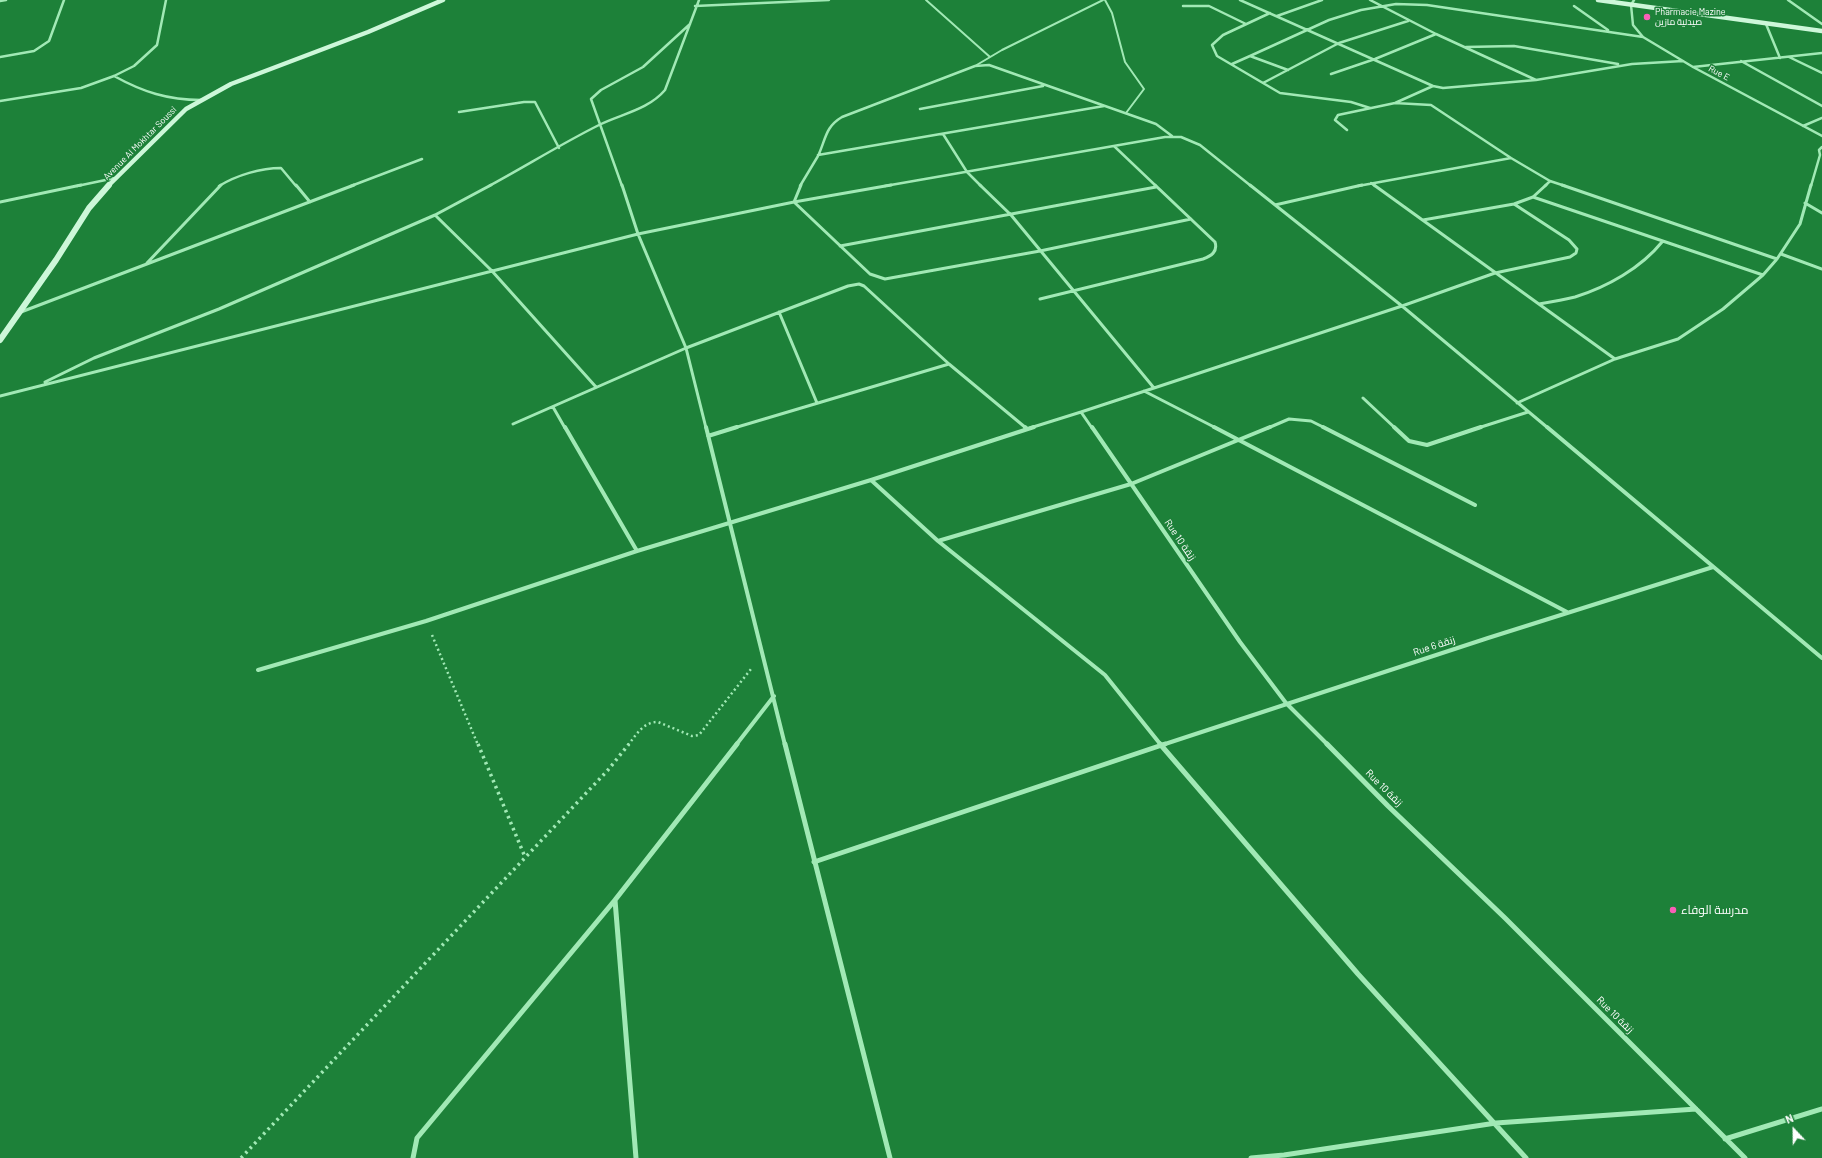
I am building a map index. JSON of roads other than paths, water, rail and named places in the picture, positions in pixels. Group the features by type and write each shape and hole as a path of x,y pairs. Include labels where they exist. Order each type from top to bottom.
{"street":[{"path":"0,1 6,0"},
{"path":"0,57 34,50 49,41 64,0"},
{"path":"0,101 81,88 114,76 134,66 153,51 157,45 166,0"},
{"name":"Avenue Al Mokhtar Soussi","path":"0,340 21,312 89,208 115,178 175,118 186,109 231,84 368,32 443,0"},
{"path":"37,386 94,358 219,309 435,215 601,124 661,96 665,90 690,24 695,6 699,0"},
{"path":"695,6 829,0"},
{"path":"1242,1 1246,0"},
{"path":"1277,16 1322,0"},
{"path":"1370,0 1378,6 1409,21 1536,80"},
{"path":"1427,5 1428,0"},
{"path":"1598,0 1822,31"},
{"path":"1631,5 1634,0"},
{"path":"1788,0 1822,24"},
{"path":"1242,1 1307,28 1433,86 1448,88 1468,85 1502,84 1536,80 1621,65 1683,61"},
{"path":"1232,64 1307,28 1378,6 1406,3 1610,31 1643,37"},
{"path":"1183,6 1193,4 1209,6 1246,24"},
{"name":"Rue E","path":"1631,5 1633,26 1643,37 1693,67 1822,136"},
{"path":"1574,6 1610,31"},
{"path":"1270,13 1223,35 1212,45 1217,56 1280,93 1351,102 1370,108"},
{"path":"1263,83 1339,43 1409,21"},
{"path":"690,24 643,66 594,94 591,99 601,124 638,234 686,348 774,696 814,862 890,1158"},
{"path":"1766,24 1780,58"},
{"path":"1331,74 1375,59 1436,34"},
{"path":"1464,47 1514,46 1621,65"},
{"path":"1693,67 1822,52"},
{"path":"1250,56 1288,70"},
{"path":"1789,57 1822,73"},
{"path":"1741,61 1822,106"},
{"path":"794,202 797,192 818,156 828,129 833,122 842,117 975,66 989,65 1105,105 1156,124 1173,137"},
{"path":"114,76 152,94 177,101 201,100"},
{"path":"920,109 1045,85"},
{"path":"1347,130 1334,120 1338,115 1395,103 1433,86"},
{"path":"459,112 524,102 535,102 559,148"},
{"path":"1395,103 1431,105 1511,158 1550,181 1777,260"},
{"path":"818,156 1105,105"},
{"path":"1803,126 1822,118"},
{"path":"943,134 967,172 1011,215 1073,292 1154,388"},
{"path":"0,396 638,234 794,202 1114,146 1173,137 1188,139 1200,145 1402,306 1822,658"},
{"path":"1040,299 1203,259 1214,253 1216,246 1214,242 1114,146"},
{"path":"1517,403 1615,359 1678,339 1723,308 1763,275 1777,260 1800,224 1821,156 1819,150 1822,147"},
{"path":"1275,205 1371,183 1511,158"},
{"path":"21,312 422,159"},
{"path":"146,264 218,187 229,179 271,168 281,168 310,202"},
{"path":"0,202 115,178"},
{"path":"1423,220 1514,204 1533,197 1550,181"},
{"path":"1371,183 1615,359"},
{"path":"840,246 1156,187"},
{"path":"1533,197 1763,275"},
{"path":"794,202 870,274 885,279 1040,251 1191,219"},
{"path":"1806,203 1822,213"},
{"path":"258,670 426,621 637,551 871,480 1402,306 1495,273 1570,257 1576,254 1575,246 1570,240 1514,204"},
{"path":"435,215 492,271 596,387"},
{"path":"1539,304 1580,296 1608,282 1631,270 1655,252 1662,242"},
{"path":"1781,254 1822,269"},
{"path":"513,424 686,348 848,286 859,284 864,286 949,364 1027,429"},
{"path":"779,312 818,403"},
{"path":"708,436 949,364"},
{"path":"1144,391 1567,612"},
{"path":"1363,398 1409,441 1427,444 1528,412"},
{"path":"553,407 637,551"},
{"name":"Rue 10 زنقة","path":"1081,412 1240,642 1286,703 1745,1158"},
{"path":"938,541 1131,484 1289,420 1311,421 1475,505"},
{"path":"871,480 938,541 1105,675 1161,745 1358,974 1496,1123 1526,1158"},
{"name":"Rue 6 زنقة","path":"814,862 1286,703 1713,566"},
{"path":"413,1158 417,1138 615,900 774,696"},
{"path":"615,900 636,1158"},
{"path":"1251,1158 1285,1157 1496,1123 1696,1109"},
{"path":"1726,1139 1822,1109"}],"lane":[{"path":"926,0 990,57"},
{"path":"975,66 1104,0 1112,13 1125,62 1144,89 1126,113"}],"place":[{"name":"Pharmacie Mazine صيدلية مازين","path":"1647,17"},
{"name":"مدرسة الوفاء","path":"1673,910"}]}
